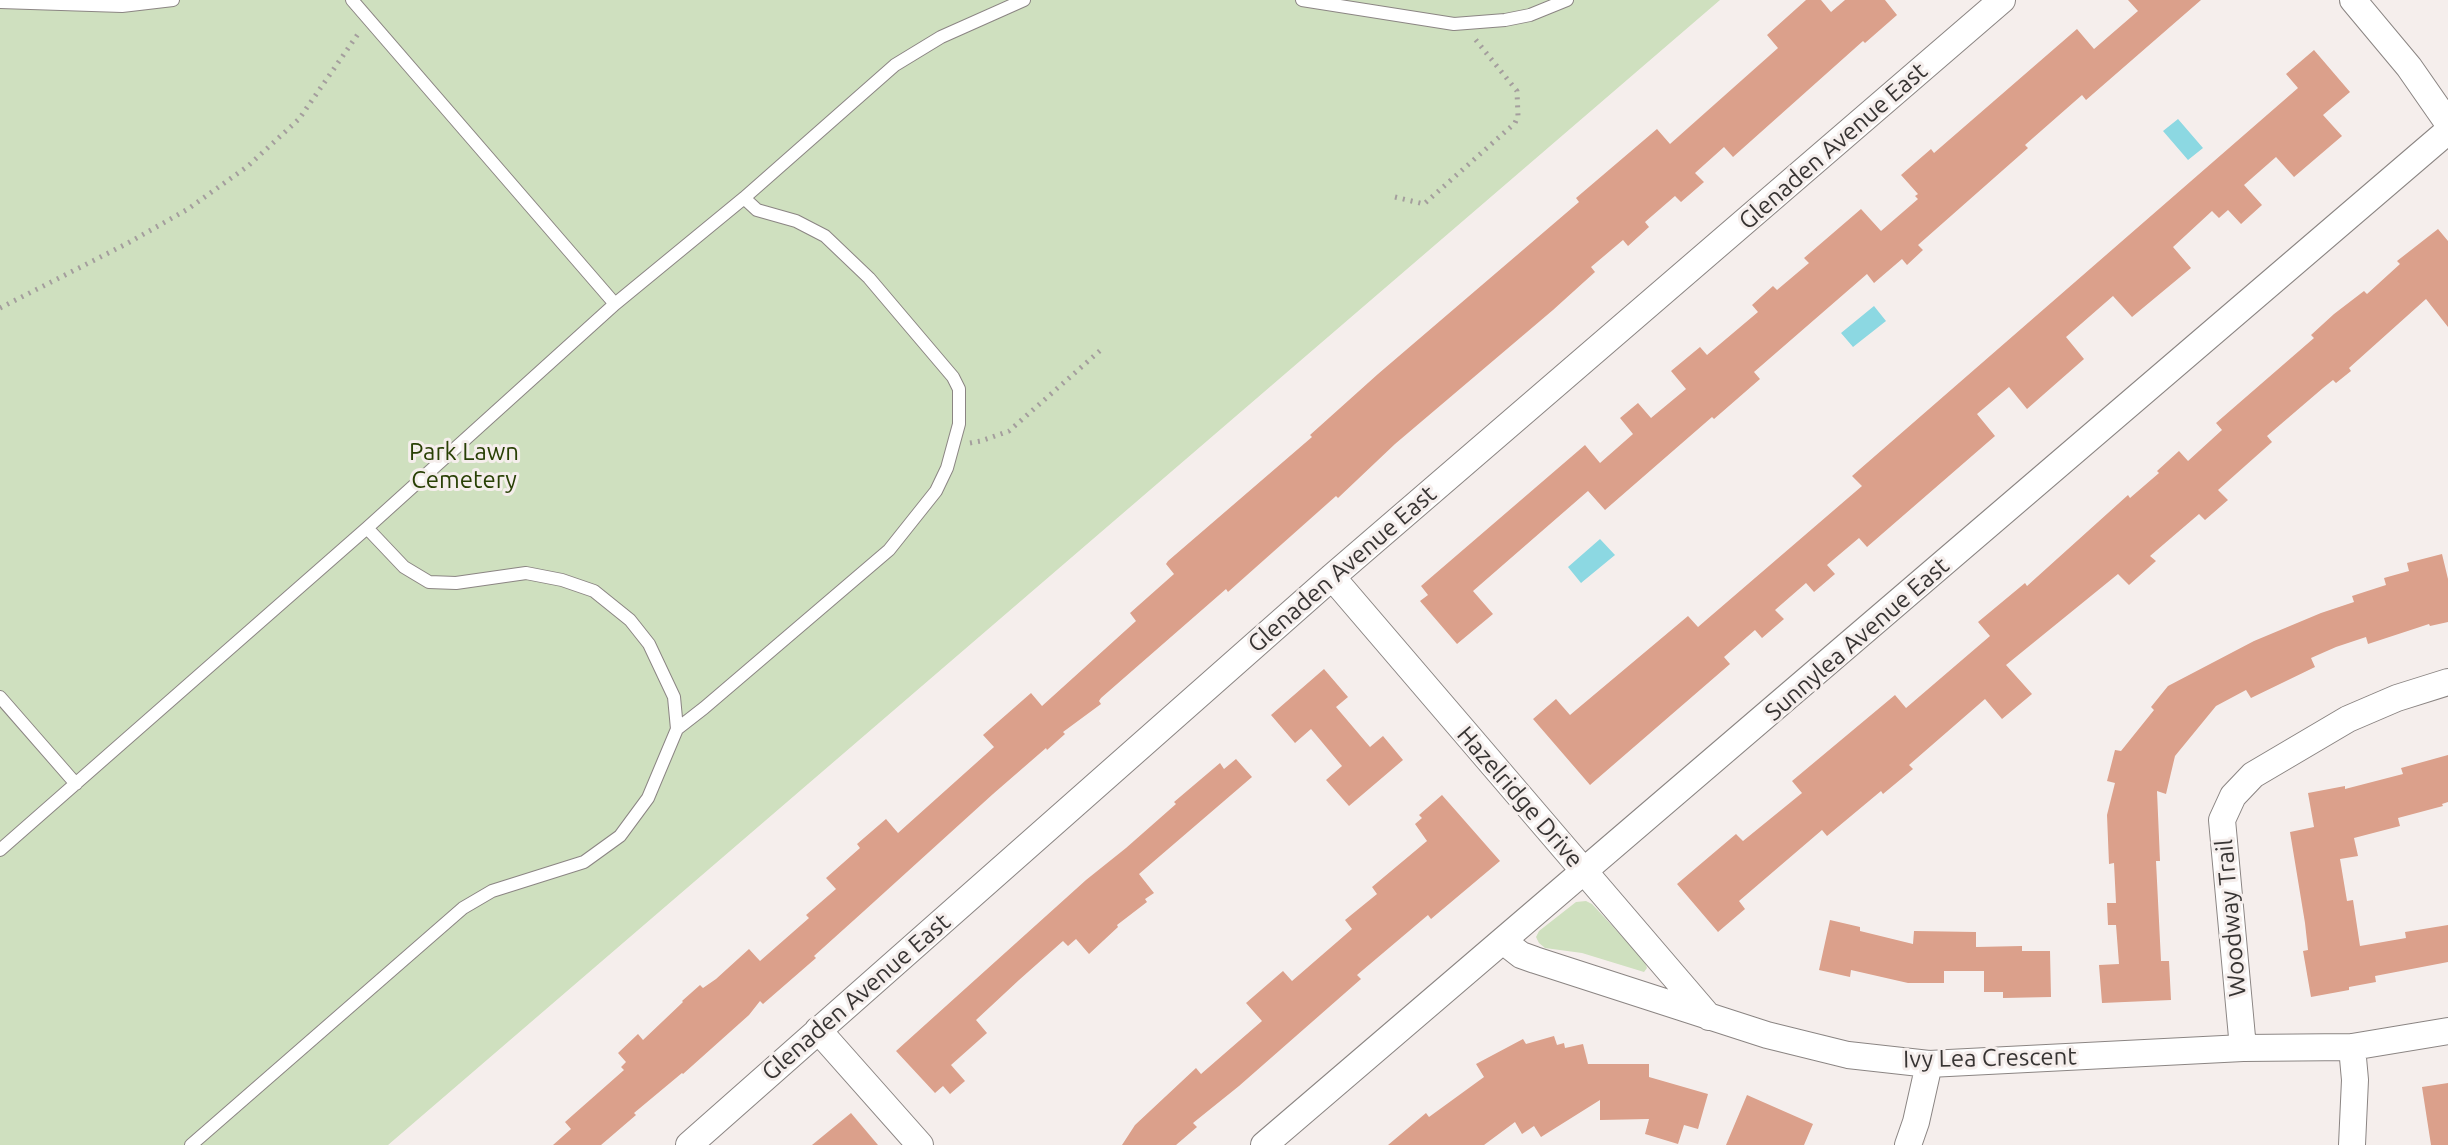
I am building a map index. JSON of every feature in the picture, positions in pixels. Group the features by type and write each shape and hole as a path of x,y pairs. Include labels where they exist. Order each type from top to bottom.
{"street":[{"name":"Glenaden Avenue East","path":"689,1145 1332,577 2002,0"},
{"path":"2353,0 2409,67 2448,123"},
{"name":"Sunnylea Avenue East","path":"1264,1145 2448,131"},
{"name":"Hazelridge Drive","path":"1332,577 1709,1017"},
{"name":"Woodway Trail","path":"2243,1048 2222,820 2233,796 2253,775 2348,719 2397,698 2448,682"},
{"name":"Ivy Lea Crescent","path":"1503,941 1521,955 1709,1017 1848,1055 1929,1064 2243,1048 2352,1047 2448,1031"},
{"path":"818,1030 920,1145"},
{"path":"2352,1047 2355,1080 2352,1145"},
{"path":"1908,1145 1929,1064"}],"lane":[{"path":"0,2 122,6 173,0"},
{"path":"352,0 615,304"},
{"path":"0,850 367,528 615,304 744,198 895,65 941,37 1024,0"},
{"path":"1302,0 1431,22 1466,24 1530,15 1567,0"},
{"path":"191,1145 463,908 492,891 584,862 612,843 636,817 648,798 677,729 889,550 936,491 955,444 960,404 959,389 953,377 869,278 825,236 796,221 757,210 744,198"},
{"path":"367,528 404,567 429,582 456,583 526,573 562,580 594,591 630,620 649,644 674,697 677,729"},
{"path":"0,697 76,784"}],"path":[{"path":"0,308 188,209 248,166 299,119 368,19"},
{"path":"1395,197 1424,204 1515,123 1518,116 1517,91 1481,48 1466,24"},
{"path":"955,444 981,441 1009,431 1103,348"}],"green space":[{"name":"Park Lawn Cemetery","path":"0,0 1720,0 388,1145 0,1145"},
{"path":"1586,901 1644,960 1647,968 1644,972 1582,953 1545,948 1539,943 1536,937 1539,931 1576,902"}],"water":[{"path":"2178,119 2203,148 2188,160 2163,131"},
{"path":"1874,306 1886,321 1853,347 1841,333"},
{"path":"1600,539 1615,555 1581,583 1568,567"}],"building":[{"path":"1806,0 1821,0 1831,12 1845,0 1885,0 1897,15 1865,43 1863,41 1733,157 1724,147 1695,173 1704,182 1681,202 1675,196 1645,222 1649,227 1628,246 1623,240 1591,267 1595,272 1553,310 1395,444 1338,498 1336,496 1228,592 1226,589 1101,698 1101,704 1063,732 1065,734 993,794 814,956 816,958 763,1004 760,1001 749,1015 601,1145 553,1145 571,1129 565,1122 624,1070 621,1067 626,1062 618,1053 638,1034 643,1040 700,985 703,988 716,979 749,949 760,961 809,918 806,915 836,889 826,878 860,848 857,844 886,819 898,833 994,747 983,735 1031,693 1042,706 1136,621 1130,613 1174,574 1166,564 1168,561 1312,437 1310,435 1378,374 1579,202 1576,198 1657,129 1670,144 1778,48 1767,35"},
{"path":"2128,0 2201,0 2086,100 2082,95 2025,145 2028,148 1918,245 1923,250 1907,265 1902,259 1874,283 1867,274 1754,372 1760,379 1605,510 1588,491 1473,591 1493,614 1457,644 1420,601 1428,595 1421,586 1585,445 1600,463 1633,434 1620,418 1638,403 1651,418 1686,389 1671,371 1700,347 1707,355 1758,312 1752,305 1773,286 1777,290 1809,263 1804,258 1861,209 1881,231 1918,199 1915,196 1918,194 1901,175 1931,149 1934,153 2077,29 2094,49 2138,11"},
{"path":"2314,50 2350,92 2323,115 2342,136 2294,177 2276,157 2244,185 2262,205 2241,224 2228,210 2219,218 2212,211 2173,247 2191,268 2132,317 2113,296 2066,337 2084,359 2027,409 2009,387 1977,414 1995,436 1867,547 1859,538 1827,565 1835,574 1814,592 1806,583 1775,610 1784,619 1762,638 1755,630 1724,657 1730,664 1590,785 1533,719 1556,699 1570,715 1688,616 1698,627 1862,486 1852,476 2298,88 2286,74"},
{"path":"2438,229 2448,241 2448,327 2426,299 2349,368 2351,371 2336,383 2333,380 2267,436 2272,442 2218,490 2228,500 2205,520 2199,514 2150,556 2156,561 2129,585 2118,574 2006,665 2032,694 2002,719 1985,699 1909,765 1913,769 1883,794 1881,791 1827,836 1822,830 1739,901 1745,909 1718,932 1677,884 1736,834 1743,841 1802,793 1792,781 1895,695 1906,708 1990,636 1978,622 2025,583 2027,586 2128,495 2130,498 2159,473 2157,471 2179,451 2188,461 2222,430 2216,423 2314,338 2311,335 2334,314 2364,291 2367,294 2400,264 2397,261"},
{"path":"2442,554 2448,579 2448,622 2429,624 2368,644 2366,637 2311,658 2315,667 2251,698 2246,690 2216,706 2175,756 2166,794 2157,791 2160,861 2156,861 2161,961 2169,961 2171,1000 2102,1003 2099,965 2119,964 2116,925 2108,925 2107,903 2116,903 2114,863 2109,864 2107,815 2115,783 2107,781 2115,750 2121,751 2154,710 2151,707 2168,686 2254,641 2354,602 2352,596 2386,585 2384,578 2409,571 2407,563"},
{"path":"1324,669 1348,697 1336,707 1370,747 1383,736 1403,760 1349,806 1326,780 1342,766 1311,729 1295,743 1271,715"},
{"path":"2448,755 2448,802 2398,818 2400,826 2354,838 2358,856 2340,859 2347,901 2353,900 2360,946 2406,938 2405,932 2448,925 2448,962 2375,976 2376,982 2311,997 2303,951 2308,950 2305,923 2290,832 2314,827 2308,793 2345,786 2345,789 2403,774 2401,768"},
{"path":"1236,759 1252,777 1139,874 1154,893 1145,899 1147,902 1117,925 1089,954 1076,939 1068,946 1063,941 1019,980 976,1020 987,1033 951,1065 965,1081 950,1094 943,1086 935,1093 896,1051 1086,880 1176,804 1174,802 1220,763 1224,769"},
{"path":"1442,795 1500,861 1431,919 1428,915 1357,975 1361,979 1193,1123 1197,1127 1176,1145 1122,1145 1135,1125 1196,1068 1201,1074 1262,1021 1246,1003 1283,971 1292,981 1352,929 1345,920 1377,894 1372,887 1427,841 1415,824 1422,818 1419,815"},
{"path":"1830,920 1913,944 1914,931 1976,932 1976,947 2022,946 2022,951 2050,951 2051,997 2003,998 2003,992 1984,992 1984,971 1944,971 1944,983 1908,983 1851,970 1850,977 1819,970"},
{"path":"1554,1036 1557,1045 1564,1043 1565,1048 1583,1044 1588,1064 1649,1064 1649,1077 1708,1094 1698,1129 1684,1125 1678,1144 1645,1134 1649,1119 1600,1120 1600,1100 1541,1137 1534,1126 1522,1134 1515,1122 1484,1145 1388,1145 1426,1113 1429,1117 1484,1077 1476,1064 1523,1039 1526,1044"},
{"path":"2448,1083 2448,1145 2431,1145 2422,1087"},
{"path":"1747,1095 1813,1124 1804,1145 1726,1145"},
{"path":"851,1113 878,1145 812,1145"}]}
